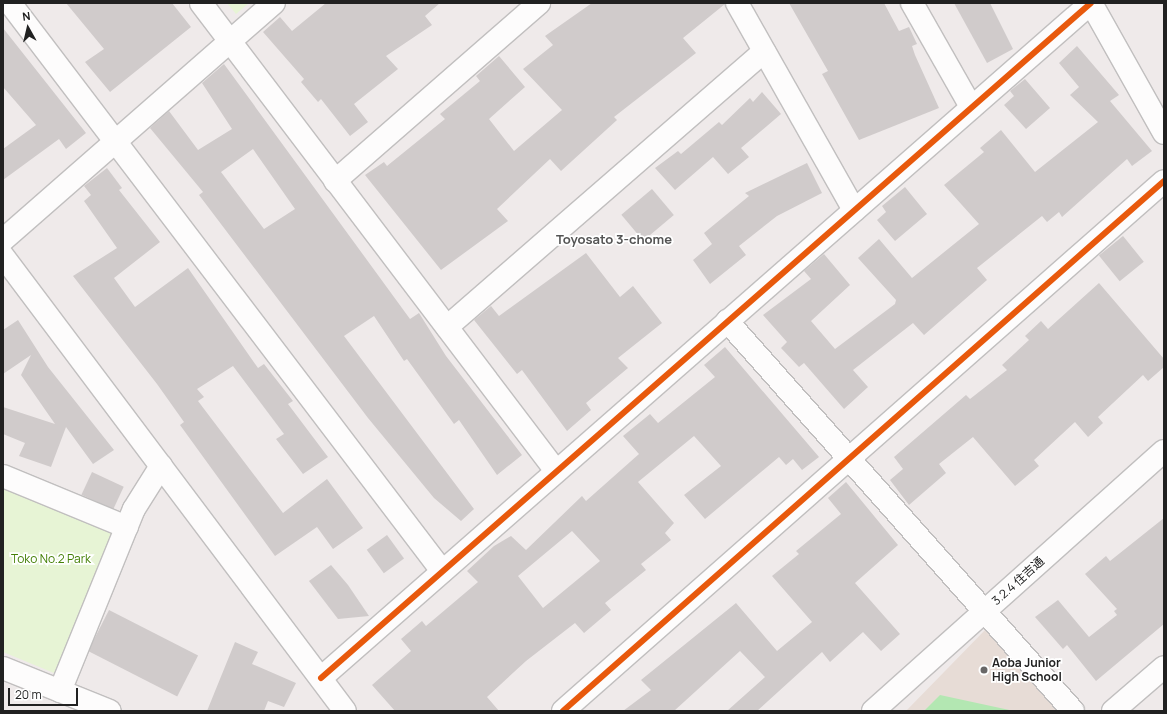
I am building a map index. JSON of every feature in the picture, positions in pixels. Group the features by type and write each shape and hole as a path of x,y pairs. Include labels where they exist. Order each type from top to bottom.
{"street":[{"path":"10,3 442,571"},
{"path":"201,3 556,471"},
{"path":"3,240 274,3"},
{"path":"336,180 539,3"},
{"path":"737,3 854,210"},
{"path":"912,3 972,107"},
{"path":"321,678 1091,3 1164,133"},
{"path":"447,327 764,51"},
{"path":"563,711 851,460 1164,181"},
{"path":"3,256 345,711"},
{"path":"727,321 985,610 1073,711"},
{"name":"3.2.4 住吉通","path":"873,711 1164,451"},
{"path":"60,690 127,527 161,466"},
{"path":"3,476 127,527"},
{"path":"1113,711 1164,667"},
{"path":"3,668 110,711"}],"shaded area":[{"name":"Aoba Junior High School","path":"986,629 1057,711 906,711"}],"green space":[{"path":"227,3 249,3 236,14"},
{"name":"Toko No.2 Park","path":"3,488 116,532 54,673 3,652"},
{"path":"940,695 1014,711 924,711"}],"building":[{"path":"66,3 172,3 191,27 110,92 85,62 104,49"},
{"path":"326,3 440,3 425,16 432,25 386,56 398,69 354,104 368,122 350,136 321,99 318,102 301,82 304,79 263,32 280,17 292,31"},
{"path":"592,3 725,4 683,38 696,53 614,117 617,120 561,171 550,159 497,209 508,221 441,270 365,175 384,162 387,166 445,119 440,114 480,81 476,76 499,56 525,87 489,119 514,151 562,110 523,69 553,45 545,36"},
{"path":"789,3 884,3 899,31 909,27 917,44 912,46 915,55 939,108 859,140 822,74 828,71"},
{"path":"954,3 990,3 1013,49 987,63"},
{"path":"3,28 86,133 66,149 59,139 3,180 3,149 36,125 3,87"},
{"path":"1077,46 1119,95 1110,101 1152,151 1132,166 1127,159 1062,217 1059,212 1047,222 1042,216 977,268 987,280 924,335 913,323 853,370 868,387 844,409 804,363 799,367 781,348 787,342 763,315 811,279 804,271 824,254 850,285 811,321 835,349 895,304 896,300 858,258 879,239 912,278 979,224 944,185 984,152 980,148 1001,130 1035,172 1098,122 1070,95 1079,87 1059,63"},
{"path":"224,64 410,319 419,313 446,356 522,455 497,475 459,420 454,424 407,359 404,361 374,316 344,336 474,509 461,521 434,498 368,418 199,195 203,192 150,128 169,111 198,150 232,129 202,83","holes":["253,149 295,209 264,229 221,172"]},
{"path":"1025,79 1050,108 1026,129 1004,105 1014,96 1010,91"},
{"path":"762,92 781,114 741,148 749,157 728,174 713,157 675,190 655,168 678,151 681,154 719,122 722,125 750,98 753,102"},
{"path":"807,163 822,193 777,216 739,246 746,255 710,284 693,260 712,244 704,233 749,196 745,193"},
{"path":"107,168 122,188 119,190 160,242 114,278 135,307 188,268 258,368 264,364 293,401 288,404 328,457 303,474 276,439 284,434 233,366 197,389 204,397 198,401 283,513 327,479 363,528 333,549 317,527 275,556 180,425 184,422 157,384 73,276 117,248 84,201 91,195 84,186"},
{"path":"905,187 927,214 895,241 877,220 886,212 882,206"},
{"path":"652,189 674,215 643,241 621,215"},
{"path":"1123,236 1144,262 1120,281 1099,256"},
{"path":"586,253 620,297 633,286 662,323 618,358 628,368 586,403 591,410 567,431 522,370 517,374 474,320 491,306 499,316"},
{"path":"1099,283 1164,359 1164,367 1148,381 1143,375 1098,417 1103,423 1088,437 1075,422 1034,460 1039,466 1015,486 973,437 939,464 946,473 909,505 890,480 903,469 894,457 966,395 970,399 1007,370 1002,365 1029,340 1025,336 1041,321 1048,329"},
{"path":"18,320 48,367 114,450 93,464 66,427 51,467 19,456 25,443 3,434 3,407 55,424 21,375 31,355 3,374 3,330"},
{"path":"725,347 819,457 802,470 793,459 786,465 779,457 705,519 684,495 721,466 694,436 638,482 674,523 665,533 671,540 641,564 646,570 605,603 611,610 584,633 575,623 526,661 487,697 499,711 395,711 372,685 411,651 401,639 422,621 426,626 478,582 467,571 494,546 511,536 526,550 582,496 586,501 639,454 623,436 650,414 658,423 715,377 704,365","holes":["572,531 600,561 543,608 518,576"]},
{"path":"92,472 124,487 113,509 81,495"},
{"path":"846,482 898,545 855,583 900,634 881,651 863,632 830,662 822,652 757,711 727,711 765,677 740,651 674,711 623,711 651,690 641,680 736,603 777,651 812,622 772,576 799,554 796,551 841,514 828,498"},
{"path":"1164,518 1164,624 1096,681 1067,645 1063,649 1035,617 1058,600 1089,637 1117,615 1114,611 1117,609 1085,574 1106,556 1110,561"},
{"path":"387,535 404,558 384,573 367,550"},
{"path":"331,565 348,585 369,616 338,619 309,581"},
{"path":"109,610 198,655 177,696 88,651"},
{"path":"235,642 258,652 252,664 296,683 284,707 268,701 264,711 207,711"}],"cycle path":[{"path":"321,678 1091,3"},
{"path":"563,711 1164,181"}],"place":[{"name":"Aoba Junior High School","path":"984,670"}],"district":[{"name":"Toyosato 3-chome","path":"614,239"}]}
